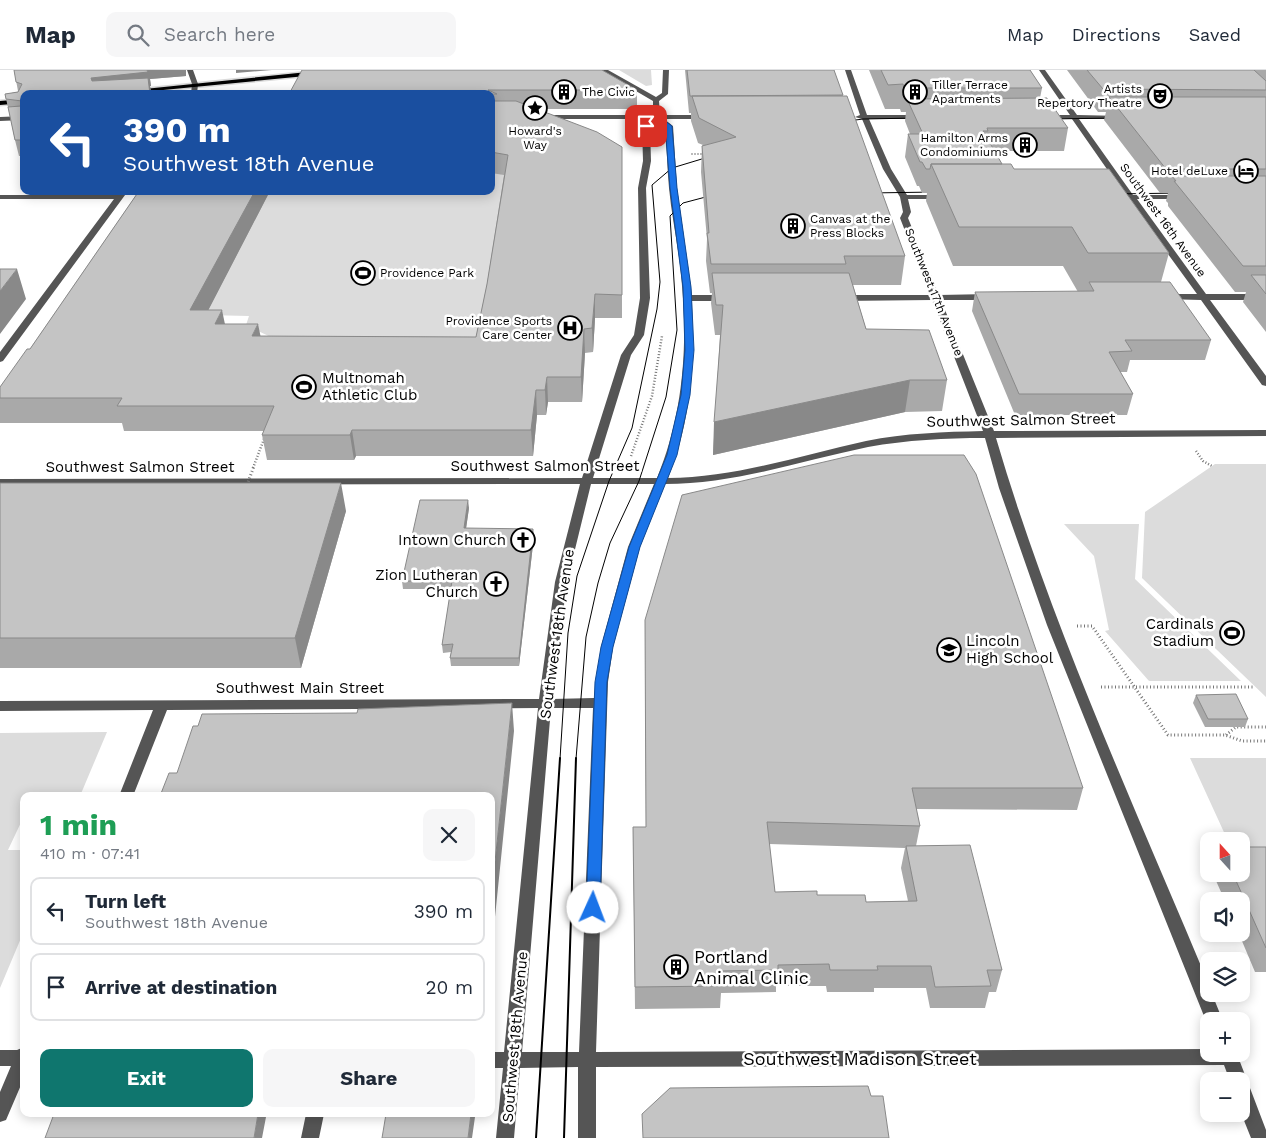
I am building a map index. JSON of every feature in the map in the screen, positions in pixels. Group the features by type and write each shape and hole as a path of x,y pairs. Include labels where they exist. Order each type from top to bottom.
{"main road":[{"path":"137,90 347,70"},
{"path":"0,103 20,101"}],"street":[{"path":"190,70 195,84 194,90"},
{"path":"603,70 656,100"},
{"path":"656,100 665,94 666,70"},
{"name":"Southwest 17th Avenue","path":"848,70 864,117 887,169 904,197 907,212 904,218 989,434 1005,488 1053,625 1160,882 1211,1012"},
{"name":"Southwest 16th Avenue","path":"1042,70 1126,197 1205,297 1266,383"},
{"path":"587,1138 587,1060 601,682 607,647 624,585 645,518 672,455 686,395 689,350 688,298 673,188 668,126 657,117 656,100"},
{"path":"534,117 718,117"},
{"name":"Southwest 18th Avenue","path":"505,1138 514,1060 545,704 561,582 587,481 626,355 635,344 641,327 644,298 642,185 647,161 646,126 657,117"},
{"path":"848,117 931,117"},
{"path":"1038,117 1134,117"},
{"path":"0,119 20,118"},
{"path":"0,198 92,195"},
{"path":"0,359 121,195"},
{"path":"904,197 947,197"},
{"path":"1126,197 1192,197"},
{"path":"1156,297 1266,297"},
{"path":"688,298 739,298"},
{"path":"827,298 998,298"},
{"name":"Southwest Salmon Street","path":"0,482 689,481 733,475 896,439 950,434 1266,433"},
{"name":"Southwest Main Street","path":"0,706 600,703"},
{"path":"128,792 162,705"},
{"name":"Southwest Madison Street","path":"495,1060 1200,1055"},
{"path":"0,1058 20,1057"},
{"path":"0,1114 20,1064"},
{"path":"1250,1112 1260,1138"},
{"path":"310,1138 314,1117"}],"path":[{"path":"685,154 711,152"},
{"path":"632,456 652,396 663,327"},
{"path":"244,494 268,431"},
{"path":"1196,450 1203,462 1212,466"},
{"path":"1053,625 1092,626 1168,735 1225,735 1242,741 1266,741"},
{"path":"1161,687 1255,687"},
{"path":"1225,735 1236,727 1266,727"}],"shaded area":[{"path":"619,70 651,70 652,85 646,86"},
{"name":"Providence Park","path":"495,127 622,171 622,318 595,318 593,352 279,341 246,325 249,316 205,315 160,195 495,195"},
{"name":"Cardinals Stadium","path":"1215,464 1266,464 1266,697 1142,578 1145,512"},
{"path":"1064,524 1139,524 1135,579 1241,681 1149,681 1105,631 1109,630 1094,556"},
{"path":"107,732 82,792 20,792 20,824 8,850 20,850 20,940 0,988 0,733"},
{"path":"1190,758 1266,758 1266,847 1250,847 1250,832 1224,832"}],"building":[{"path":"14,70 147,70 148,72 91,78 92,81 148,78 150,90 20,90 20,101 6,99 5,94 18,92 22,84 16,82"},
{"path":"302,70 602,70 637,90 488,90 291,90"},
{"path":"687,70 834,70 843,95 690,96"},
{"path":"881,70 1030,70 1042,88 904,88 903,84 888,85"},
{"path":"1087,70 1254,70 1266,81 1266,90 1103,89"},
{"path":"692,96 847,96 905,256 844,256 846,264 711,264 707,233 709,233 702,146 736,137 699,118"},
{"path":"1109,97 1266,97 1266,169 1166,169"},
{"path":"1047,98 1068,128 987,128 988,131 983,131 1002,164 931,164 930,169 926,169 922,162 920,162 908,134 923,134 907,99"},
{"path":"495,101 516,101 597,132 622,147 622,295 595,294 592,328 584,329 581,377 547,377 545,390 536,390 531,430 352,430 350,435 262,435 274,406 117,406 122,398 0,398 0,387 27,349 30,349 136,195 253,195 190,310 222,310 215,324 258,324 252,336 476,337 487,284 508,155 495,153"},
{"path":"20,106 20,140 15,140 8,107"},
{"path":"931,164 1011,164 1014,169 1109,169 1169,253 1088,253 1072,227 959,227"},
{"path":"1172,176 1266,176 1266,266 1243,266 1174,181 1176,181"},
{"path":"0,269 17,269 0,291"},
{"path":"712,273 849,273 866,329 929,330 947,380 910,380 714,422 723,305 716,305"},
{"path":"1251,275 1266,275 1266,294"},
{"path":"1089,282 1170,282 1211,340 1125,340 1132,351 1109,352 1133,394 1019,394 975,292 1094,291"},
{"path":"854,455 964,455 976,474 1083,788 912,788 920,826 767,822 775,892 817,891 817,895 865,895 866,902 917,901 906,846 970,845 1002,970 987,970 991,986 935,987 931,966 877,966 878,970 830,970 829,964 778,965 778,970 720,971 721,986 635,987 633,827 646,827 645,620 682,495"},
{"path":"0,483 341,483 295,638 0,638"},
{"name":"Zion Lutheran Church","path":"420,500 468,500 464,528 533,529 519,658 450,658 453,644 442,645 452,581 402,581"},
{"path":"1236,694 1248,719 1208,719 1196,695"},
{"path":"512,703 495,862 495,792 162,792 169,773 177,773 193,726 198,726 202,714 357,713 358,709"},
{"path":"1250,847 1266,847 1266,948 1250,912 1250,892 1241,892 1237,882 1250,882"},
{"path":"868,1086 871,1096 883,1096 889,1138 643,1138 642,1114 670,1088"},
{"path":"53,1117 258,1117 254,1138 45,1138"},
{"path":"386,1117 471,1117 468,1138 382,1138"}],"tram line":[{"path":"841,122 863,119 919,118"},
{"path":"1049,119 1119,118"},
{"path":"560,759 568,633 577,576 609,481 632,428 657,309 660,282 652,185 672,168 715,155"},
{"path":"869,193 937,192"},
{"path":"1112,194 1182,193"},
{"path":"576,759 586,637 598,583 610,543 639,481 666,397 677,330 670,216 683,203 717,194"},
{"path":"536,1138 560,758"},
{"path":"564,1138 576,758"}],"place":[{"name":"The Civic","path":"564,92"},
{"name":"Tiller Terrace Apartments","path":"915,92"},
{"name":"Artists Repertory Theatre","path":"1160,96"},
{"name":"Howard's Way","path":"535,108"},
{"name":"Hamilton Arms Condominiums","path":"1025,145"},
{"name":"Hotel deLuxe","path":"1246,171"},
{"name":"Canvas at the Press Blocks","path":"793,226"},
{"name":"Providence Park","path":"363,273"},
{"name":"Providence Sports Care Center","path":"570,328"},
{"name":"Multnomah Athletic Club","path":"304,387"},
{"name":"Intown Church","path":"523,540"},
{"name":"Zion Lutheran Church","path":"496,584"},
{"name":"Cardinals Stadium","path":"1232,633"},
{"name":"Lincoln High School","path":"949,650"},
{"name":"Portland Animal Clinic","path":"676,967"}],"route":[{"path":"593,908 601,682 607,647 634,547 672,455 686,395 689,350 687,287 673,188 668,126 657,117 646,126"}]}
